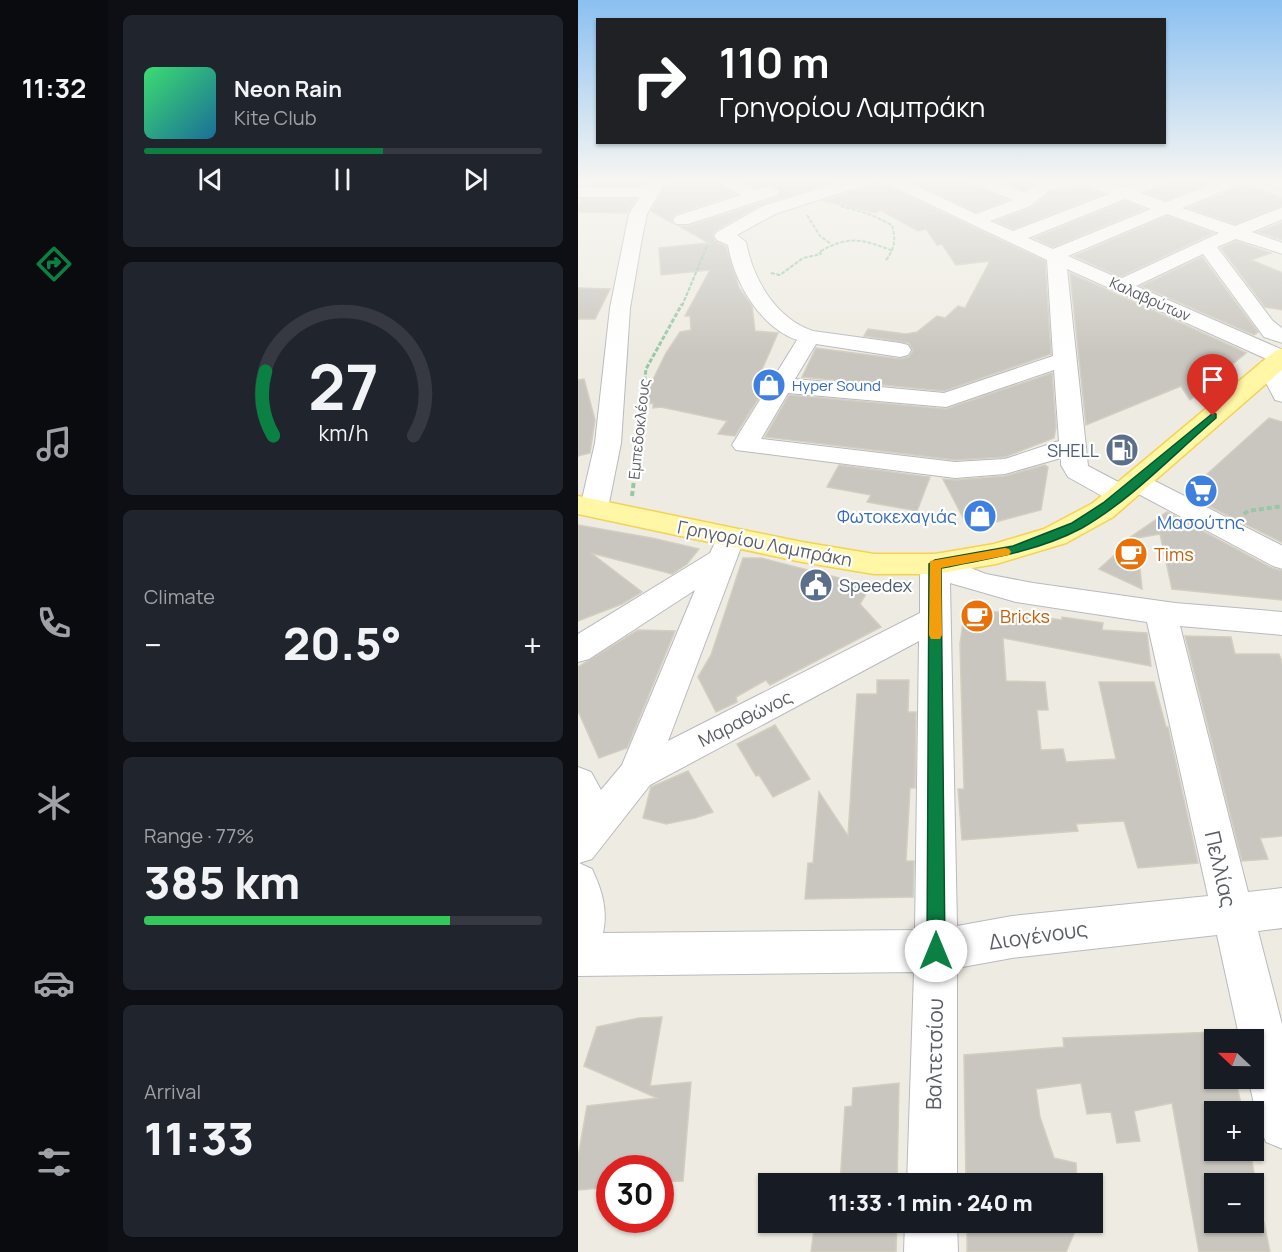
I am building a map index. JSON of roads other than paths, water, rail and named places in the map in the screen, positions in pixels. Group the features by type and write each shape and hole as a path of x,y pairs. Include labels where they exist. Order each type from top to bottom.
{"main road":[{"name":"Γρηγορίου Λαμπράκη","path":"586,506 630,514 726,548 904,566 935,564 996,554 1039,542 1088,519 1129,488 1279,354"}],"street":[{"path":"586,506 604,466 609,435 620,308 634,237"},
{"path":"726,237 737,242 747,279 767,308 792,331 809,337 900,350"},
{"path":"1095,237 1062,251 1056,257 1066,359 1071,445 1077,471 1129,488 1228,529 1283,559"},
{"path":"1120,286 1224,237"},
{"path":"1248,237 1283,249"},
{"name":"Καλαβρύτων","path":"1013,238 1279,354"},
{"path":"1206,245 1272,332 1279,354 1283,395"},
{"path":"809,337 745,445 958,470 993,469 1021,464 1071,445"},
{"path":"779,385 946,400 1066,359"},
{"path":"578,650 726,548"},
{"path":"637,774 726,548"},
{"path":"935,564 954,576 995,588 1161,614 1283,624"},
{"name":"Βαλτετσίου","path":"932,1173 936,951 935,564"},
{"name":"Πελλίας","path":"1161,614 1283,1125"},
{"name":"Μαραθώνος","path":"589,832 637,774 935,619"},
{"path":"578,783 591,808 589,832"},
{"path":"578,882 582,891 585,915 578,946"},
{"name":"Διογένους","path":"578,955 936,951 1012,937 1283,908"},
{"path":"930,1252 931,1233"}],"place":[{"name":"Hyper Sound","path":"769,385"},
{"name":"SHELL","path":"1122,450"},
{"name":"Μασούτης","path":"1201,491"},
{"name":"Φωτοκεχαγιάς","path":"980,516"},
{"name":"Tims","path":"1131,554"},
{"name":"Speedex","path":"816,585"},
{"name":"Bricks","path":"977,616"}]}
